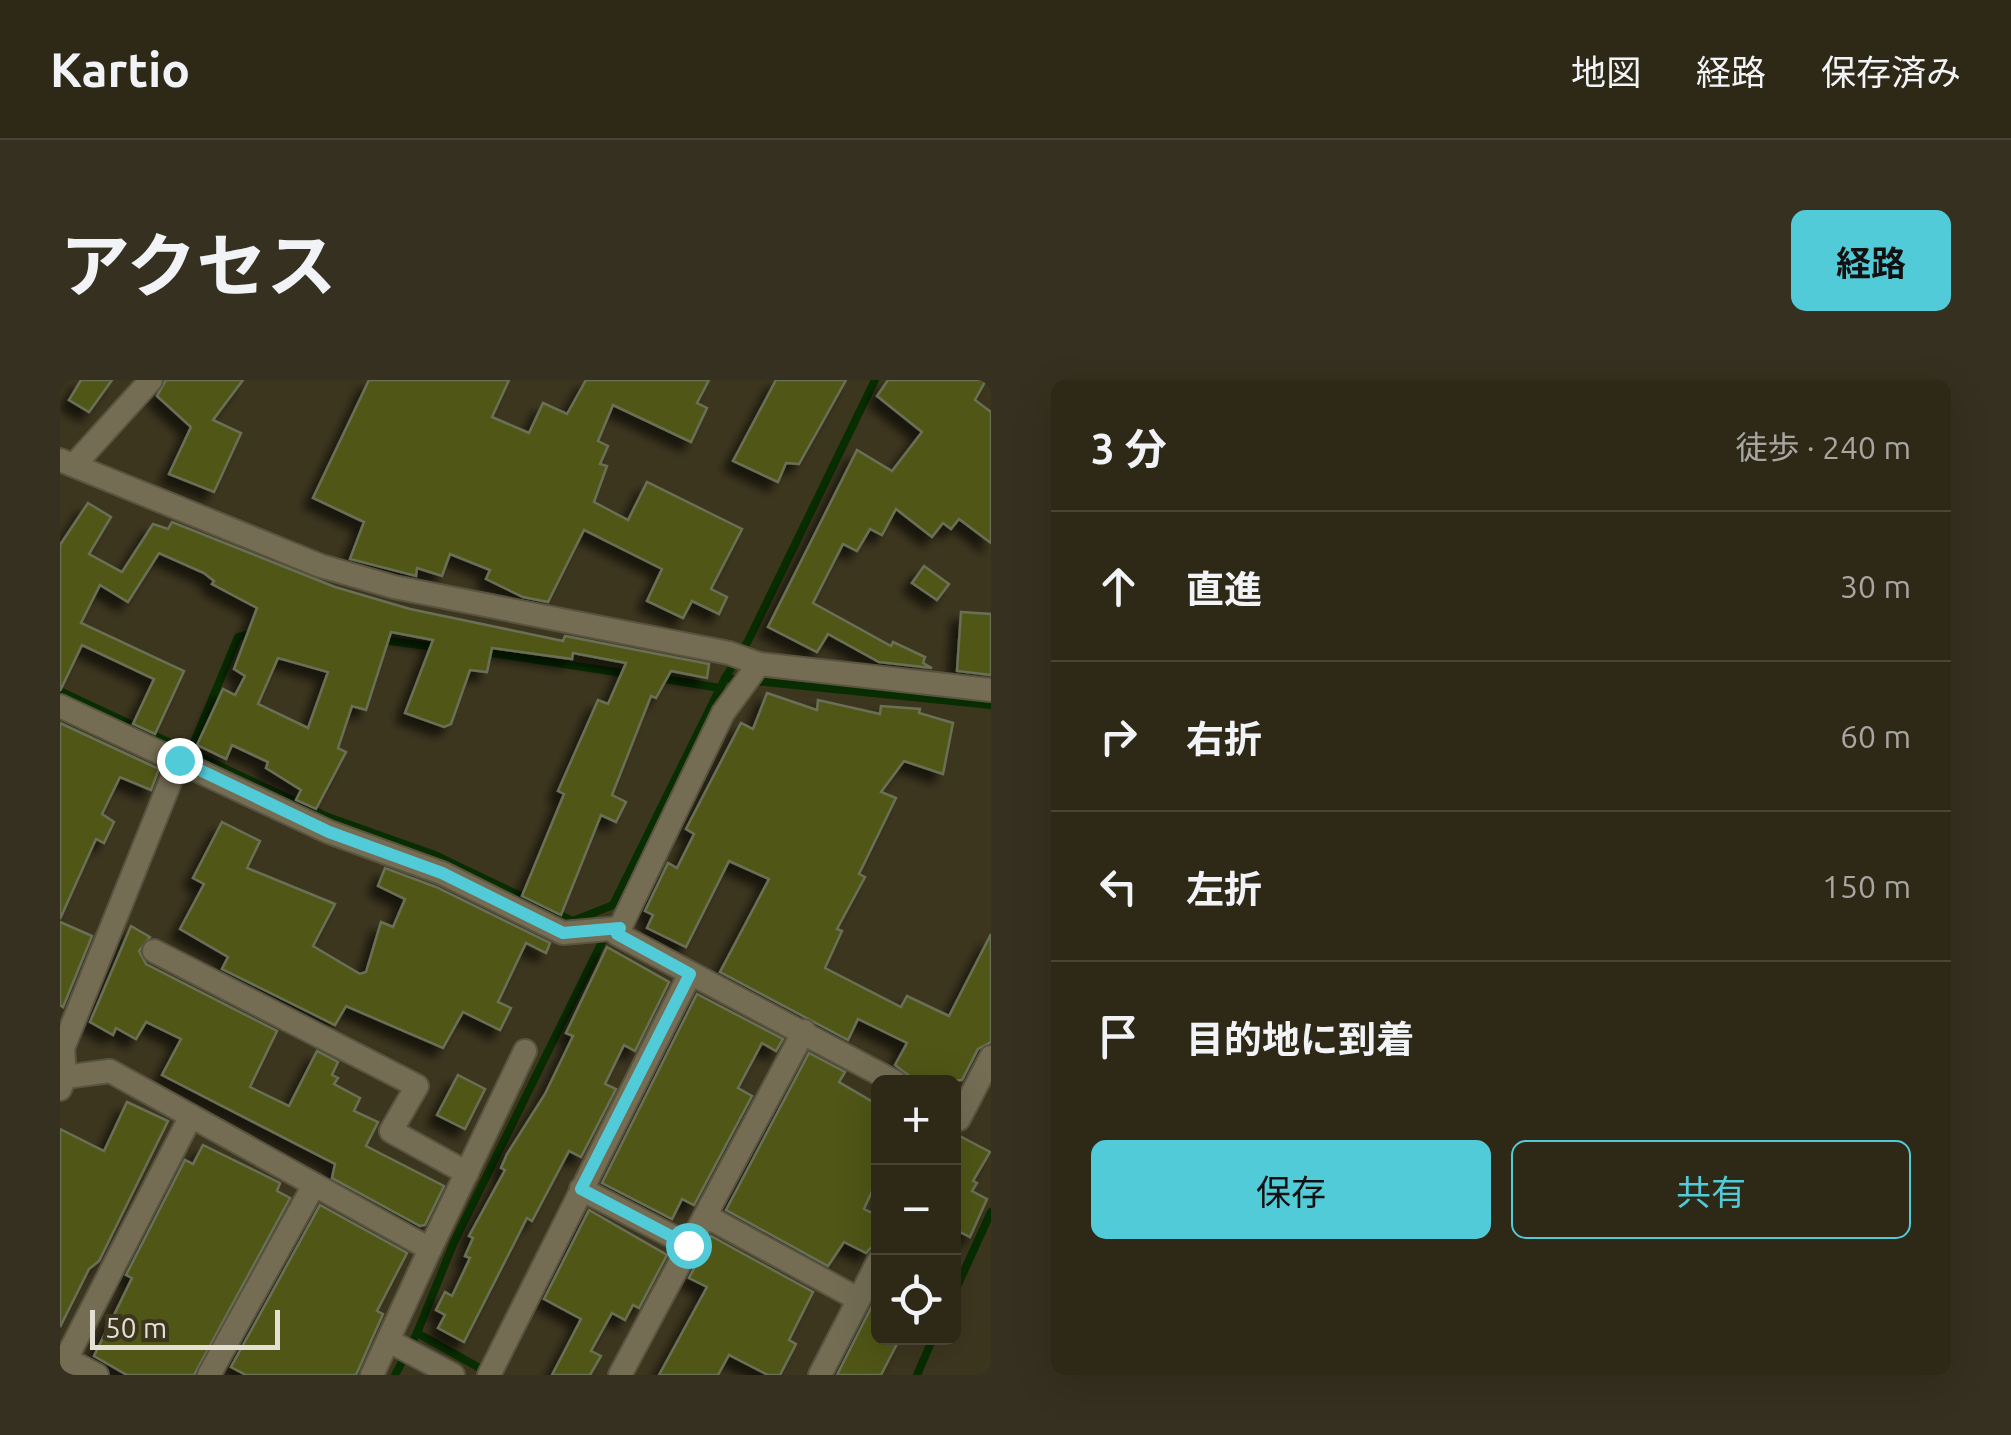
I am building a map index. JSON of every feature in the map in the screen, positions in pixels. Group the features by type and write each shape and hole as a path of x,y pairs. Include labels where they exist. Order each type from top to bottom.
{"street":[{"path":"151,380 68,462 276,552 394,587 745,668 991,690"},
{"path":"608,928 745,668"},
{"path":"60,706 329,832 442,873 563,933 608,928 882,1075"},
{"path":"179,760 62,1048 63,1083 110,1070 430,1249"},
{"path":"154,951 416,1086 391,1130 466,1173"},
{"path":"492,1370 690,974"},
{"path":"620,1375 804,1031"},
{"path":"409,1356 430,1249 526,1050"},
{"path":"961,1110 991,1057"},
{"path":"97,1375 63,1358 191,1116"},
{"path":"209,1375 314,1185"},
{"path":"581,1189 688,1245"},
{"path":"706,1216 858,1299"},
{"path":"820,1375 871,1275"},
{"path":"372,1375 409,1356"},
{"path":"409,1356 453,1375"}],"building":[{"path":"81,380 112,380 89,412 69,400"},
{"path":"166,380 243,380 213,420 241,433 214,492 169,474 191,427 157,396"},
{"path":"369,380 509,380 492,417 529,433 543,403 567,414 586,380 709,380 697,403 707,408 691,442 613,405 598,441 608,446 600,464 607,466 594,502 628,520 647,482 742,529 711,589 727,597 719,614 692,601 683,618 647,601 662,569 584,530 548,602 523,597 486,579 490,570 450,554 442,576 417,568 416,576 350,559 364,522 313,498"},
{"path":"776,380 846,380 799,464 786,463 778,482 733,461"},
{"path":"888,380 986,380 975,400 991,412 991,543 959,519 951,529 943,523 932,537 896,509 882,535 870,529 857,551 843,544 813,603 891,646 893,642 925,657 923,663 932,668 879,662 828,634 817,652 768,627 857,450 892,471 922,432 877,396"},
{"path":"88,503 111,517 89,554 122,572 153,524 168,529 172,522 335,587 410,609 563,641 565,636 709,664 707,678 671,671 656,698 651,696 612,795 626,802 616,822 601,815 561,915 522,896 564,794 558,791 598,700 608,704 626,663 573,653 572,659 492,648 487,672 470,670 451,724 444,727 405,713 433,640 391,632 366,710 352,706 338,748 346,752 316,809 296,800 301,790 266,768 268,762 232,745 226,759 197,745 223,689 235,695 245,676 234,669 257,608 212,584 214,581 204,573 159,553 128,602 100,585 81,623 184,671 155,734 133,724 154,679 82,645 60,691 60,545","holes":["278,658 328,672 308,728 258,704"]},
{"path":"924,566 949,584 937,600 912,583"},
{"path":"961,612 991,614 991,675 957,671"},
{"path":"767,693 817,710 818,700 880,714 881,706 920,709 919,713 953,723 943,774 904,761 881,792 896,798 859,874 865,877 837,929 842,931 825,968 901,1007 907,996 949,1016 991,934 991,1042 978,1049 962,1080 961,1075 908,1075 895,1065 907,1043 858,1019 848,1040 720,972 769,879 729,861 686,947 647,928 653,915 645,911 668,863 677,868 694,834 686,829 741,723 753,729"},
{"path":"60,723 159,769 151,790 120,777 102,814 114,822 104,843 96,839 60,919"},
{"path":"222,822 260,841 247,868 335,904 313,946 360,974 366,972 381,922 393,927 405,899 378,886 385,868 436,887 550,943 546,953 526,943 498,1002 511,1008 500,1030 463,1012 443,1048 346,1006 335,1025 222,969 228,957 180,929 204,884 193,878"},
{"path":"60,922 92,936 63,1007 60,1005"},
{"path":"131,926 150,937 139,951 146,964 277,1031 250,1087 289,1106 317,1051 338,1062 332,1075 338,1078 334,1084 360,1098 354,1111 378,1122 366,1146 444,1186 425,1225 420,1226 332,1178 335,1164 162,1075 181,1039 146,1022 136,1039 116,1028 113,1035 90,1022"},
{"path":"607,947 669,982 635,1051 624,1045 605,1084 616,1089 581,1157 569,1151 532,1221 527,1218 464,1342 438,1328 445,1315 436,1310 445,1292 452,1296 470,1258 465,1256 473,1238 469,1236 505,1170 501,1168 507,1154 545,1094 573,1036 566,1033"},
{"path":"697,994 783,1039 776,1051 762,1043 738,1088 752,1096 694,1205 682,1199 672,1219 602,1183"},
{"path":"809,1053 845,1072 839,1082 871,1101 871,1194 864,1209 871,1212 871,1248 866,1253 844,1242 828,1266 726,1210"},
{"path":"458,1075 485,1089 465,1129 437,1115"},
{"path":"127,1102 168,1121 99,1261 89,1269 60,1327 60,1129 104,1151"},
{"path":"961,1137 990,1152 973,1181 977,1183 972,1191 987,1199 970,1237 961,1232"},
{"path":"203,1145 280,1183 277,1191 290,1198 194,1375 127,1375 94,1356 132,1278 126,1275 185,1160 193,1164"},
{"path":"320,1205 407,1253 377,1311 383,1314 356,1375 246,1375 231,1367"},
{"path":"589,1210 667,1255 639,1308 633,1305 625,1320 612,1313 591,1351 601,1356 590,1375 552,1375 581,1319 544,1299"},
{"path":"711,1236 813,1292 789,1340 796,1344 780,1375 768,1375 729,1355 718,1375 659,1375 707,1287 689,1278"},
{"path":"871,1308 871,1345 896,1345 881,1375 837,1375"}],"waterway":[{"path":"875,380 748,641 725,678 991,705"},
{"path":"190,752 238,637 257,632"},
{"path":"381,640 436,647"},
{"path":"485,652 629,674"},
{"path":"658,678 720,688"},
{"path":"60,691 328,817 435,855 573,921 613,905 725,678"},
{"path":"417,1333 454,1242 602,942 601,934"},
{"path":"961,1278 991,1212"},
{"path":"395,1375 417,1333 485,1371"},
{"path":"917,1375 930,1345"}],"route":[{"path":"179,760 329,832 442,873 563,933 620,928 617,934 690,974 581,1189 688,1245"}]}
